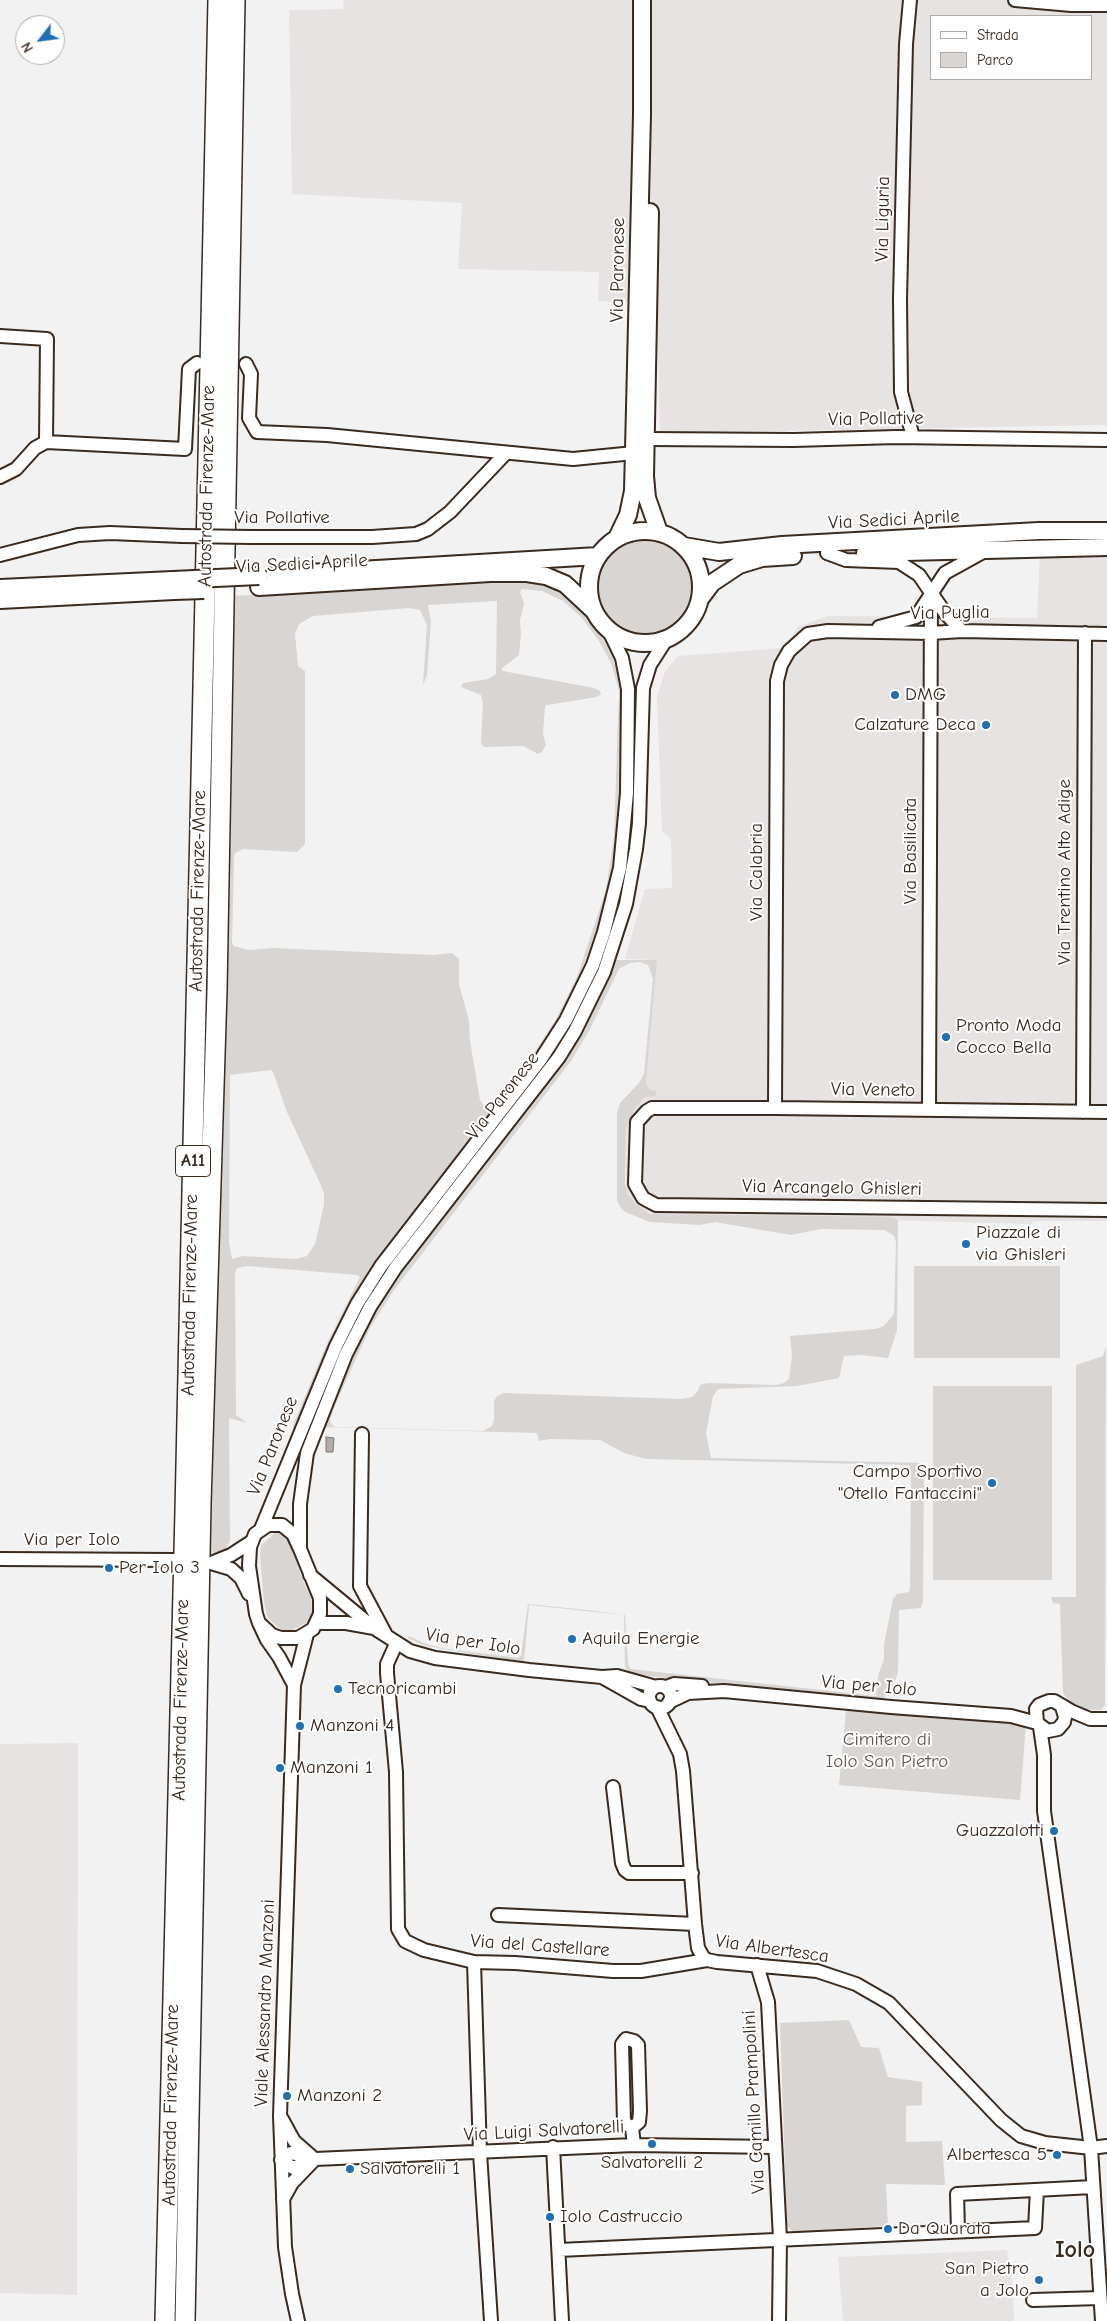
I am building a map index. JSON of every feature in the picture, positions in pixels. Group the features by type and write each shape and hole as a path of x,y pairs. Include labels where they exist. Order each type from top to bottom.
{"highway":[{"name":"Autostrada Firenze-Mare","path":"165,2321 186,1491 218,0"},
{"name":"Autostrada Firenze-Mare","path":"185,2321 201,1514 217,990 235,0"}],"main road":[{"name":"Via Paronese","path":"617,538 631,503 634,453 637,257 642,123 642,0"},
{"name":"Via Paronese","path":"652,0 646,488 650,511 660,532"},
{"name":"Via Sedici Aprile","path":"594,610 589,583 591,572 598,556 617,538 642,531 660,532 670,536 684,546 697,565 701,583 700,600"},
{"name":"Via Sedici Aprile","path":"684,546 719,552 782,545 1039,531 1107,531"},
{"name":"Via Sedici Aprile","path":"259,581 490,573 527,573 546,576 565,584 594,610 608,630 630,642 648,644 666,640 688,624 700,600 712,583 726,572 750,560 827,554 1107,547"},
{"name":"Via Sedici Aprile","path":"0,600 598,556"},
{"name":"Via Sedici Aprile","path":"0,588 173,586"}],"street":[{"name":"Via Liguria","path":"910,0 906,44 900,298 901,392 913,437"},
{"path":"1015,0 1107,6"},
{"path":"0,336 47,339 46,442"},
{"path":"0,477 16,469 35,448 46,442 186,449 189,369 198,363"},
{"path":"246,364 251,374 249,418 258,432 327,435 505,454 573,459 634,453"},
{"name":"Via Pollative","path":"646,439 794,440 913,437 1107,440"},
{"name":"Via Pollative","path":"0,555 78,535 110,533 251,537 372,537 416,534 428,529 450,512 505,454"},
{"path":"862,632 916,618 945,573 962,562 988,550"},
{"path":"827,554 846,560 899,562 919,575 944,613 962,630"},
{"name":"Via Basilicata","path":"929,1110 931,592"},
{"name":"Via Paronese","path":"251,1542 255,1534 261,1529 336,1346 357,1304 381,1266 546,1052 566,1020 593,965 604,932 620,868 627,793 628,688 622,658 608,630"},
{"name":"Via Puglia","path":"796,643 808,634 828,631 931,633 962,630 1107,634"},
{"name":"Via Trentino Alto Adige","path":"1083,1112 1086,633"},
{"name":"Via Paronese","path":"300,1549 300,1504 307,1453 346,1354 370,1307 396,1268 559,1057 588,1006 604,972 626,904 636,849 639,823 643,688 650,665 666,640"},
{"name":"Via Calabria","path":"775,1108 777,681 781,665 796,643"},
{"name":"Via Veneto","path":"641,1117 652,1108 661,1107 1107,1112"},
{"name":"Via Arcangelo Ghisleri","path":"641,1117 636,1132 635,1184 643,1198 656,1205 1107,1210"},
{"path":"362,1434 360,1586 384,1633 394,1642"},
{"path":"260,1623 272,1635 280,1638 298,1638 307,1634 317,1622 321,1606 300,1549 292,1534 282,1525 268,1525 261,1529"},
{"path":"251,1542 231,1555 211,1562 231,1569 241,1578 252,1600 260,1623 294,1685"},
{"path":"251,1542 249,1566 252,1600"},
{"name":"Via per Iolo","path":"0,1558 174,1560"},
{"name":"Via per Iolo","path":"310,1575 374,1628 394,1642 410,1651 435,1658 602,1677 617,1676 661,1687 674,1684 700,1685 724,1691 1011,1716 1038,1725"},
{"path":"335,1595 350,1594 360,1586"},
{"name":"Via per Iolo","path":"317,1622 346,1623 374,1628"},
{"name":"Viale Alessandro Manzoni","path":"298,2321 288,2266 282,2201 280,2116 294,1685 307,1634"},
{"name":"Via del Castellare","path":"394,1642 387,1664 396,1772 398,1929 401,1936 410,1945 474,1962 516,1962 613,1971 641,1971 707,1960"},
{"name":"Via per Iolo","path":"602,1677 641,1699 654,1704"},
{"path":"661,1687 670,1692 669,1702 664,1707 654,1704 651,1691 661,1687"},
{"name":"Via per Iolo","path":"669,1702 688,1693 724,1691"},
{"path":"1090,1719 1062,1707 1059,1703 1049,1701 1036,1709 1044,1755 1044,1811 1091,2148 1093,2187 1103,2279 1100,2298 1102,2321"},
{"name":"Via Albertesca","path":"654,1704 680,1754 684,1771 695,1924 698,1948 707,1960 817,1971 856,1984 890,2004 1001,2120 1021,2136 1045,2143 1091,2148 1107,2146"},
{"path":"1044,1755 1065,1717 1062,1707"},
{"name":"Via per Iolo","path":"1011,1716 1036,1709"},
{"path":"1038,1725 1048,1731 1090,1719 1107,1719"},
{"path":"613,1787 622,1862 625,1870 636,1873 692,1873"},
{"path":"498,1915 695,1924"},
{"path":"474,1962 480,2153 491,2321"},
{"name":"Via Camillo Prampolini","path":"757,1965 768,2002 780,2239 779,2321"},
{"path":"632,2128 640,2122 638,2045 634,2041 626,2039 622,2044 624,2122 632,2128 634,2145"},
{"path":"623,2085 640,2086"},
{"path":"280,2116 294,2141 315,2159 292,2183 282,2201"},
{"name":"Via Luigi Salvatorelli","path":"280,2160 291,2152 315,2159 480,2153 553,2147 634,2145 774,2147"},
{"path":"553,2147 562,2321"},
{"path":"958,2231 956,2194 1093,2187"},
{"path":"558,2250 1035,2228 1037,2190"},
{"path":"1034,2300 1100,2298"}],"shaded area":[{"path":"344,0 1107,0 1107,425 660,433 657,303 598,301 599,272 458,269 462,203 292,194 289,10 343,9"},
{"path":"1107,551 1107,1221 1033,1221 1032,1224 1029,1224 653,1214 643,1210 631,1199 626,1190 626,1130 634,1110 645,1097 657,960 625,959 645,889 672,888 671,838 662,832 657,697 665,671 678,656 783,648 799,626 828,616 1037,618 1040,553"},
{"path":"326,1437 334,1438 333,1452 326,1452"},
{"path":"78,1743 77,2295 0,2293 0,1744"},
{"path":"1007,2250 1013,2286 1014,2321 843,2321 838,2257"}],"green space":[{"path":"643,537 662,541 678,552 689,568 693,587 689,606 678,622 662,633 643,637 624,633 608,622 597,606 593,587 597,568 608,552 624,541"},
{"path":"508,578 542,582 560,590 582,610 603,639 612,656 622,694 619,820 611,878 599,928 573,991 545,1041 393,1239 360,1286 338,1326 296,1428 293,1428 293,1425 326,1346 360,1277 357,1275 247,1266 237,1268 235,1273 236,1415 247,1423 229,1418 230,1541 225,1551 211,1553 232,596","holes":["522,589 542,591 563,601 582,618 599,641 611,663 619,690 614,837 606,890 577,977 555,1021 534,1053 494,1104 485,1108 480,1100 470,1041 469,1021 459,984 459,959 452,953 433,955 273,948 249,950 234,946 232,943 234,859 235,853 243,849 297,852 305,844 305,671 298,666 295,634 299,624 313,616 409,608 420,610 427,625 423,685 427,675 431,621 428,605 497,601 496,674 488,679 463,683 461,687 481,695 483,703 481,743 484,747 523,746 538,754 542,752 546,745 543,734 545,707 547,705 597,697 601,694 600,691 594,688 503,671 501,669 519,655 520,620 524,603 520,592","271,1070 287,1112 324,1193 324,1205 315,1244 307,1256 296,1259 243,1256 232,1259 229,1243 230,1075"]},
{"path":"616,960 657,960 646,1084 650,1090 656,1091 656,1096 645,1097 634,1110 626,1130 625,1184 628,1195 636,1204 650,1214 891,1217 898,1220 897,1330 888,1358 861,1355 844,1356 839,1378 797,1386 718,1389 713,1396 706,1433 711,1458 924,1463 923,1601 921,1608 899,1610 898,1672 893,1687 882,1700 629,1674 625,1667 624,1615 529,1605 524,1662 442,1649 423,1645 408,1638 409,1636 441,1648 518,1658 521,1655 528,1604 587,1610 625,1615 628,1664 631,1669 876,1696 893,1599 897,1594 909,1592 911,1474 909,1465 646,1459 624,1453 600,1440 550,1439 539,1441 537,1433 324,1427 359,1344 386,1293 567,1057 599,1000","holes":["640,962 648,965 653,979 644,1074 639,1083 620,1103 617,1113 617,1200 620,1207 625,1212 650,1222 700,1225 715,1222 791,1235 821,1229 885,1230 894,1236 896,1242 894,1314 884,1326 875,1329 790,1336 792,1355 789,1379 784,1383 776,1385 707,1383 700,1385 698,1391 692,1397 682,1399 504,1393 497,1396 494,1401 494,1420 492,1426 483,1431 336,1427 332,1425 330,1421 333,1410 370,1328 394,1290 571,1061 590,1029 619,969 630,963"]},
{"path":"914,1266 1060,1266 1060,1358 914,1358"},
{"path":"1106,1347 1105,1705 1101,1710 1080,1709 1071,1704 1063,1693 1060,1604 1053,1603 1051,1597 1076,1597 1076,1365 1103,1356"},
{"name":"Campo Sportivo \"Otello Fantaccini\"","path":"933,1386 1052,1386 1052,1580 933,1580"},
{"path":"275,1533 283,1533 289,1540 304,1583 311,1596 312,1613 308,1622 292,1630 282,1630 273,1623 267,1616 264,1602 260,1556 261,1545"},
{"name":"Cimitero di Iolo San Pietro","path":"846,1710 1026,1725 1020,1800 839,1785"},
{"path":"849,2020 861,2047 879,2048 888,2077 922,2082 922,2105 906,2106 906,2142 942,2141 945,2185 886,2184 888,2226 793,2232 787,2226 780,2023"}],"place":[{"name":"DMG","path":"895,695"},
{"name":"Calzature Deca","path":"986,725"},
{"name":"Pronto Moda Cocco Bella","path":"946,1037"},
{"name":"Piazzale di via Ghisleri","path":"966,1244"},
{"name":"Campo Sportivo \"Otello Fantaccini\"","path":"992,1483"},
{"name":"Per Iolo 3","path":"109,1568"},
{"name":"Aquila Energie","path":"572,1639"},
{"name":"Tecnoricambi","path":"338,1689"},
{"name":"Manzoni 4","path":"300,1726"},
{"name":"Manzoni 1","path":"280,1768"},
{"name":"Guazzalotti","path":"1054,1831"},
{"name":"Manzoni 2","path":"287,2096"},
{"name":"Salvatorelli 2","path":"652,2144"},
{"name":"Albertesca 5","path":"1057,2155"},
{"name":"Salvatorelli 1","path":"350,2169"},
{"name":"Iolo Castruccio","path":"550,2217"},
{"name":"Da Quarata","path":"888,2229"},
{"name":"San Pietro a Jolo","path":"1039,2280"}],"district":[{"name":"Iolo","path":"1075,2250"}]}
